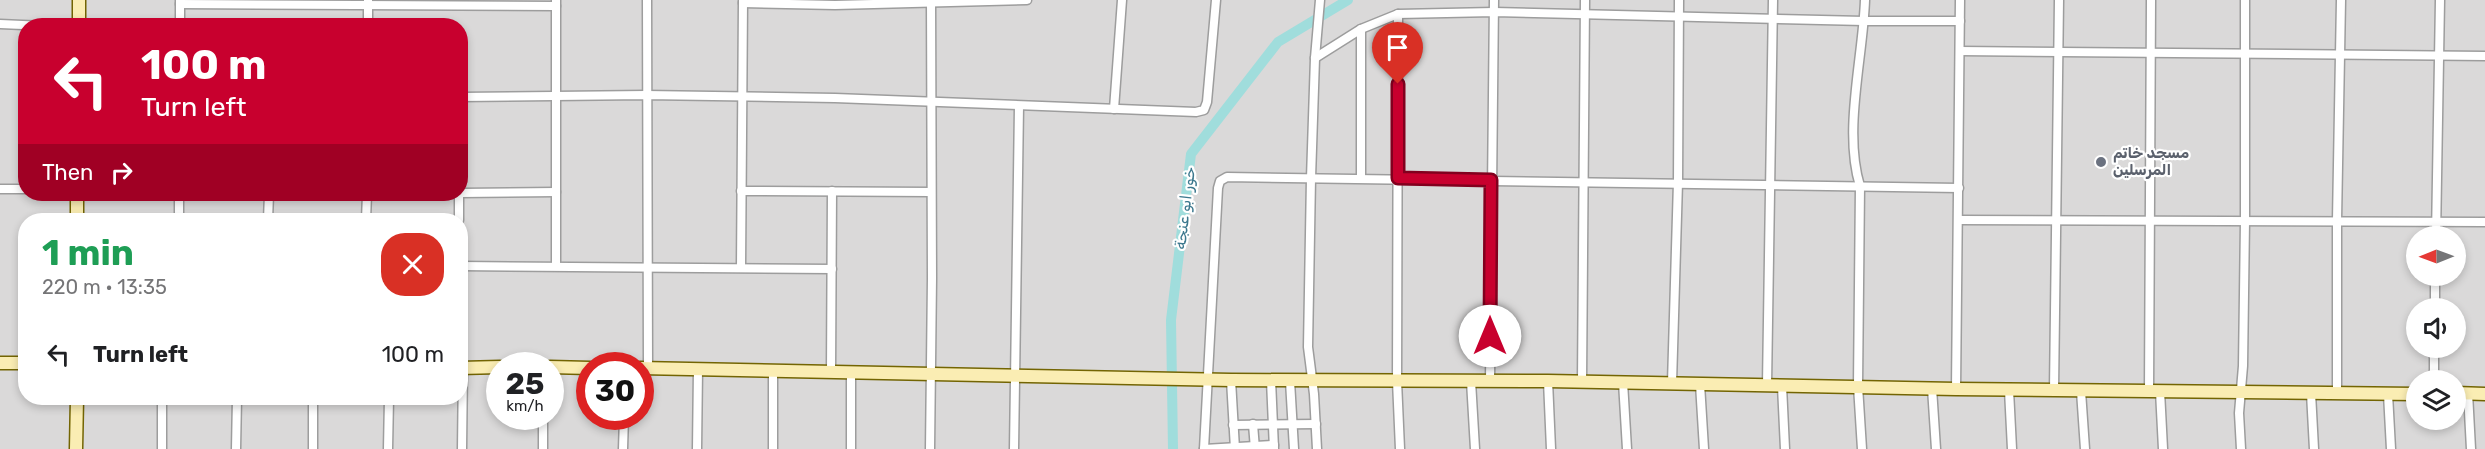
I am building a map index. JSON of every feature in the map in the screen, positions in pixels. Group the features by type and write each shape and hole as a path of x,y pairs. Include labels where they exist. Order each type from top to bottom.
{"street":[{"path":"79,0 79,18"},
{"path":"644,352 647,267 647,0"},
{"path":"741,267 743,2 1027,0"},
{"path":"1114,109 1122,0"},
{"path":"468,97 646,95 788,97 1196,112 1204,110 1207,102 1216,0"},
{"path":"1317,449 1308,346 1315,58 1320,0"},
{"path":"1490,381 1494,0"},
{"path":"1582,382 1585,0"},
{"path":"1672,383 1678,182 1679,0"},
{"path":"1767,386 1773,0"},
{"path":"1862,449 1858,386 1860,186 1854,167 1853,139 1864,0"},
{"path":"1956,389 1960,0"},
{"path":"2055,390 2059,0"},
{"path":"2151,0 2149,220 2154,391 2163,449"},
{"path":"2241,449 2240,391 2245,221 2245,0"},
{"path":"2337,393 2341,0"},
{"path":"2436,226 2440,0"},
{"path":"180,18 180,2 556,3 556,266"},
{"path":"368,2 368,18"},
{"path":"930,449 932,374 931,2"},
{"path":"1315,58 1361,29 1398,14 1494,12 1864,21 1960,21"},
{"path":"1398,14 1397,381 1400,449"},
{"path":"0,24 18,25"},
{"path":"1361,29 1361,178"},
{"path":"1960,51 2485,56"},
{"path":"1014,449 1019,106"},
{"path":"1271,380 1274,447 1204,449 1220,181 1227,177 1771,183 1959,188"},
{"path":"0,189 18,189"},
{"path":"831,372 832,190"},
{"path":"741,191 931,192"},
{"path":"468,193 556,192"},
{"path":"1959,220 2485,222"},
{"path":"468,266 832,269"},
{"path":"0,363 18,363"},
{"path":"468,368 486,367"},
{"path":"654,368 1290,381 1548,381 2009,390 2406,394"},
{"path":"697,449 698,369"},
{"path":"773,371 773,449"},
{"path":"851,449 852,372"},
{"path":"1231,380 1235,448"},
{"path":"1290,381 1294,449"},
{"path":"1471,381 1475,449"},
{"path":"1548,381 1551,449"},
{"path":"1623,382 1627,449"},
{"path":"1700,384 1704,449"},
{"path":"1782,386 1785,449"},
{"path":"1932,388 1936,449"},
{"path":"2009,390 2012,449"},
{"path":"2081,391 2085,449"},
{"path":"2311,393 2314,449"},
{"path":"2466,393 2485,394"},
{"path":"2388,394 2391,449"},
{"path":"76,449 77,405"},
{"path":"162,405 162,449"},
{"path":"236,449 237,405"},
{"path":"313,405 313,449"},
{"path":"388,449 389,405"},
{"path":"462,405 462,449"},
{"path":"2466,418 2471,449"},
{"path":"1253,424 1255,447"},
{"path":"1233,425 1316,424"},
{"path":"543,430 543,449"},
{"path":"623,449 624,430"}],"shaded area":[{"path":"0,0 2485,0 2485,449 0,449"}],"waterway":[{"name":"خور ابو عنجة","path":"1173,449 1171,320 1191,154 1278,42 1348,0"}],"place":[{"name":"مسجد خاتم المرسلين","path":"2101,162"}],"route":[{"path":"1398,84 1398,178 1491,180 1490,336"}]}
